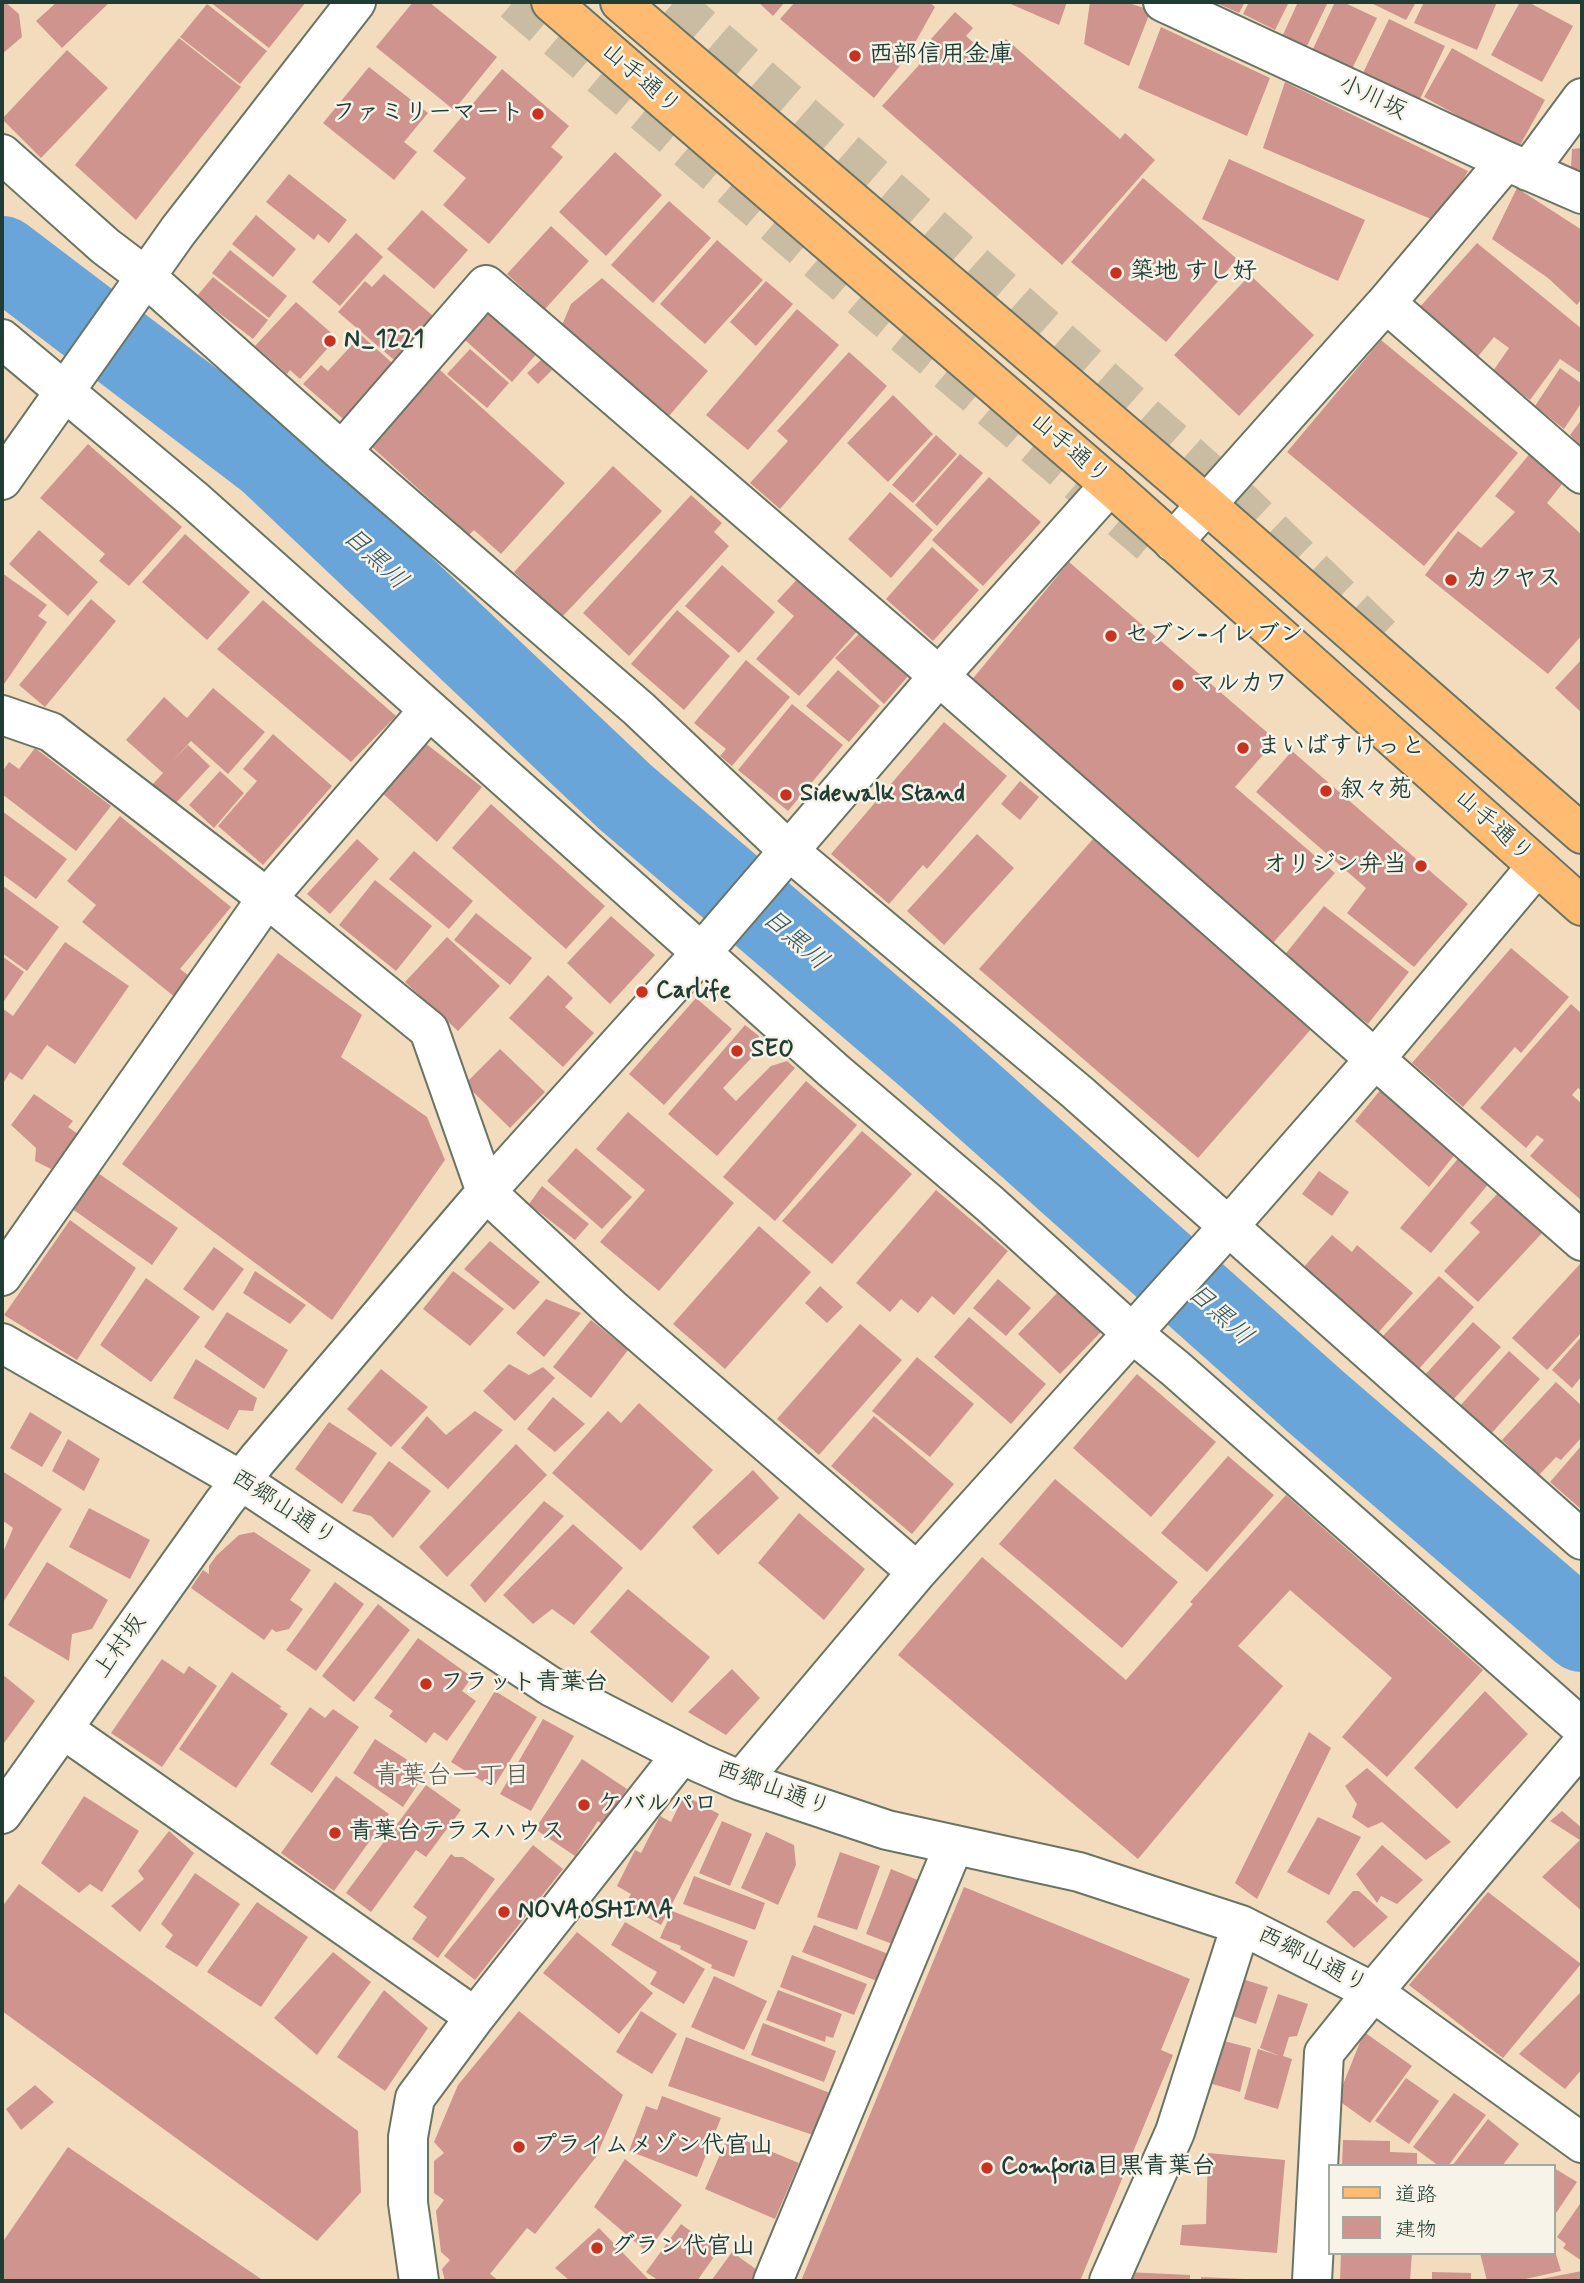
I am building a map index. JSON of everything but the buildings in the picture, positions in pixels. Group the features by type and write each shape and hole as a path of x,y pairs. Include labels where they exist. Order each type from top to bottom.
{"main road":[{"name":"山手通り","path":"551,2 1110,485 1582,906"},
{"name":"山手通り","path":"620,2 1579,824"}],"street":[{"path":"2,480 178,231 356,2"},
{"name":"小川坂","path":"1163,2 1582,194"},
{"path":"1173,542 1386,303 1582,98"},
{"path":"2,154 105,246 138,288 342,451 639,709 784,858 1077,1092 1222,1234 1582,1540"},
{"path":"342,451 486,285 939,676 1582,1241"},
{"path":"1386,303 1582,474"},
{"path":"2,339 69,383 192,498 429,710 708,945 834,1071 1138,1326 1176,1369 1582,1728"},
{"name":"上村坂","path":"9,1791 63,1729 240,1480 486,1192 708,945 939,676 1110,485"},
{"path":"2,1276 267,898 429,710"},
{"path":"6,725 51,732 267,898 429,1030 486,1192 612,1309 917,1572"},
{"path":"741,1781 917,1572 1222,1234 1375,1059 1537,866"},
{"name":"西郷山通り","path":"2,1343 240,1480 550,1686 682,1754 741,1781 887,1830 1079,1872 1241,1925 1373,1992 1582,2143"},
{"path":"63,1729 475,2017"},
{"path":"1312,2281 1324,2053 1582,1744"},
{"path":"419,2281 408,2203 408,2137 415,2098 475,2017 682,1754"},
{"path":"773,2281 954,1845"},
{"path":"1109,2281 1175,2132 1241,1925"}],"waterway":[{"name":"目黒川","path":"2,257 268,459 625,797 928,1056 1317,1403 1582,1631"}],"tunnel":[{"path":"513,2 1156,550"},
{"path":"674,2 1242,501 1394,647"}],"place":[{"name":"西部信用金庫","path":"855,56"},
{"name":"ファミリーマート","path":"538,114"},
{"name":"築地 すし好","path":"1116,273"},
{"name":"N_1221","path":"330,341"},
{"name":"カクヤス","path":"1451,580"},
{"name":"セブン-イレブン","path":"1111,636"},
{"name":"マルカワ","path":"1178,685"},
{"name":"まいばすけっと","path":"1243,748"},
{"name":"叙々苑","path":"1326,791"},
{"name":"Sidewalk Stand","path":"786,795"},
{"name":"オリジン弁当","path":"1421,866"},
{"name":"Carlife","path":"642,992"},
{"name":"SEO","path":"737,1051"},
{"name":"フラット青葉台","path":"426,1684"},
{"name":"ケバルパロ","path":"584,1805"},
{"name":"青葉台テラスハウス","path":"335,1833"},
{"name":"NOVAOSHIMA","path":"504,1912"},
{"name":"プライムメゾン代官山","path":"519,2147"},
{"name":"Comforia目黒青葉台","path":"987,2168"},
{"name":"グラン代官山","path":"597,2248"}],"district":[{"name":"青葉台一丁目","path":"452,1778"}]}
